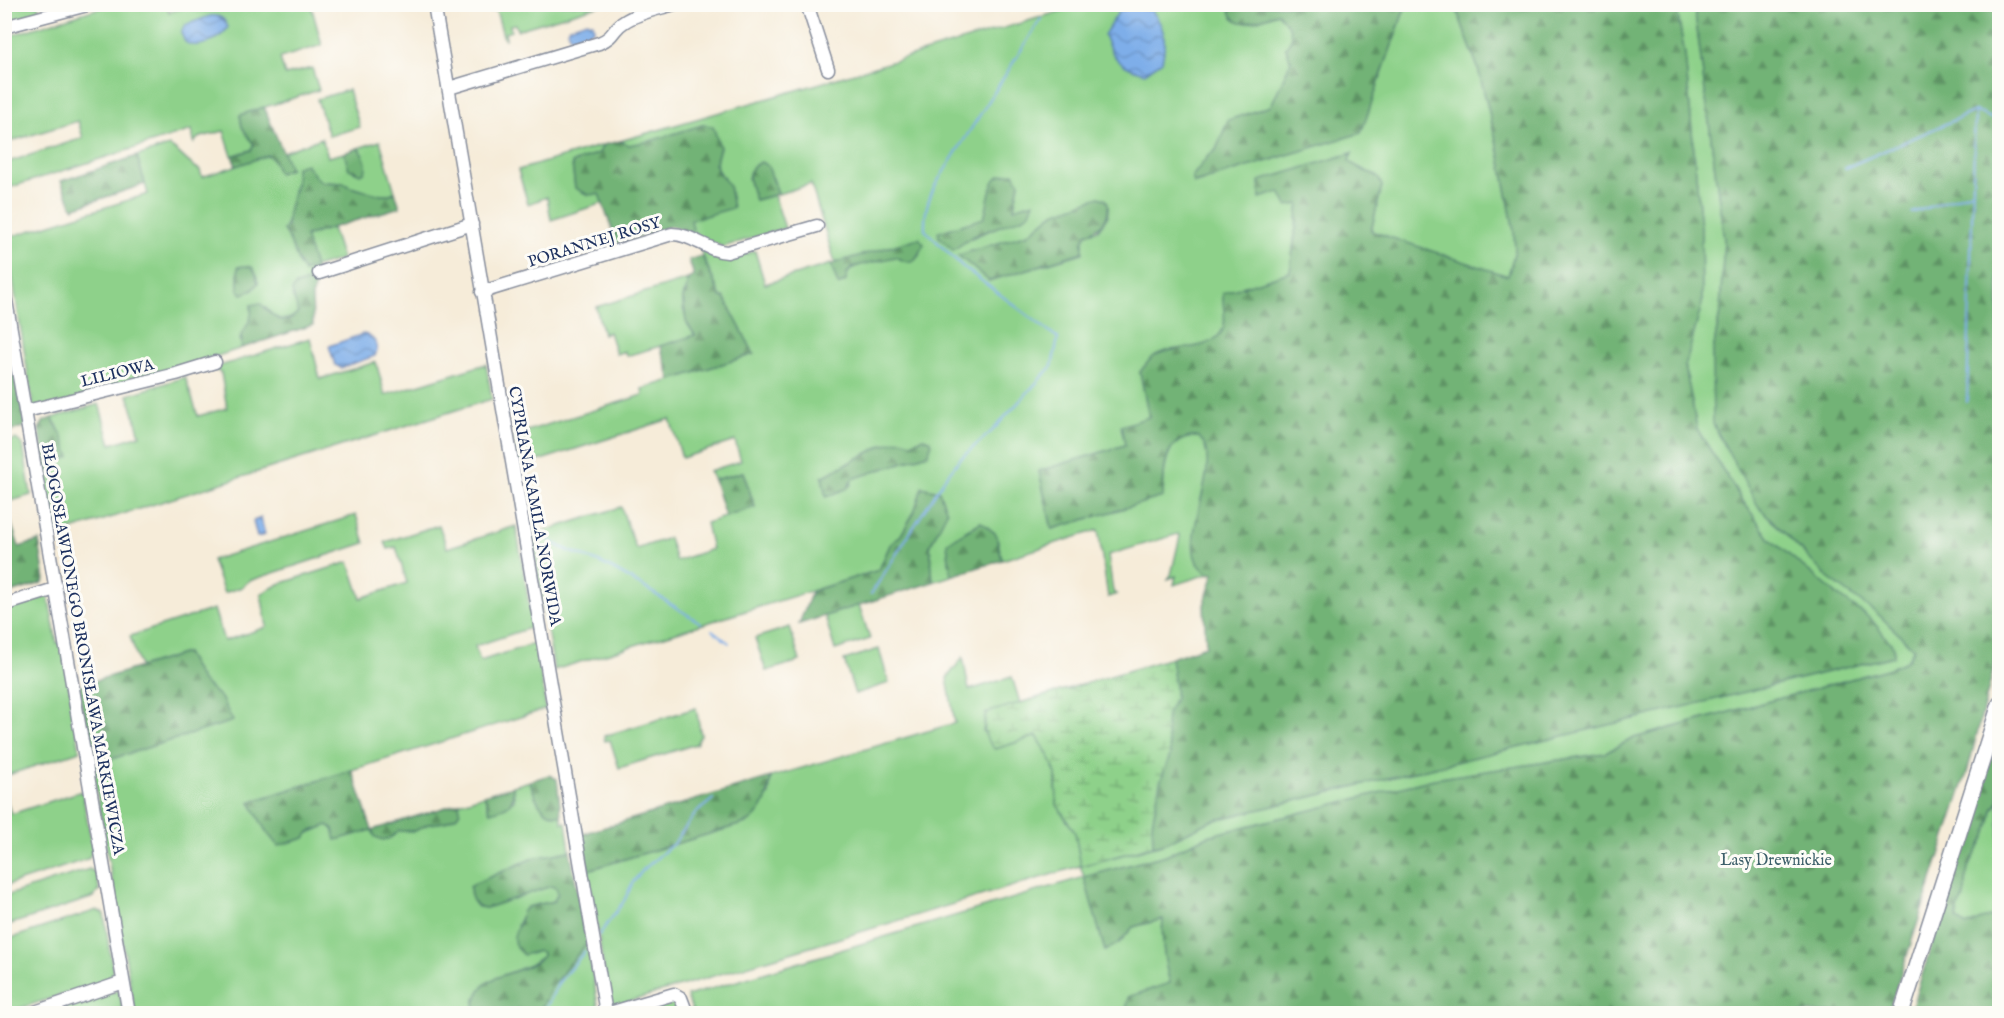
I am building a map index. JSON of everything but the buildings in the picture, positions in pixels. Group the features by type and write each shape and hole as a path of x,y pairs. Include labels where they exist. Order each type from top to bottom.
{"main road":[{"path":"1901,1014 2000,704"}],"street":[{"path":"4,27 91,4"},
{"name":"CYPRIANA KAMILA NORWIDA","path":"434,4 606,1013"},
{"path":"449,88 599,43 611,36 627,20 674,4"},
{"path":"807,4 828,69"},
{"path":"320,273 472,225"},
{"name":"PORANNEJ ROSY","path":"482,292 672,234 682,235 716,252 727,252 817,226"},
{"name":"BŁOGOSŁAWIONEGO BRONISŁAWA MARKIEWICZA","path":"4,289 129,1014"},
{"name":"LILIOWA","path":"26,411 176,374 215,362"},
{"path":"4,605 55,589"},
{"path":"29,1014 123,982"},
{"path":"606,1013 669,995 677,995 684,1003 687,1014"}],"green space":[{"path":"490,4 601,5 517,30 515,24 510,25 511,31 505,33 506,39 504,39 496,10 492,11"},
{"path":"5,5 38,5 42,19 5,30"},
{"path":"109,5 167,5 169,12 193,5 311,5 322,45 280,58 285,75 312,68 319,90 240,115 242,127 254,145 251,150 232,156 224,131 198,138 194,143 192,130 5,189 5,163 83,138 78,121 5,143 5,37"},
{"path":"1081,5 1229,5 1231,14 1241,22 1255,21 1278,13 1289,27 1292,37 1286,48 1291,61 1271,106 1228,120 1216,150 1208,156 1192,177 1195,183 1361,133 1406,5 1455,5 1478,68 1500,156 1514,231 1515,250 1508,277 1371,231 1382,186 1371,174 1348,161 1352,154 1280,192 1299,204 1290,272 1223,293 1225,322 1219,335 1203,345 1171,350 1149,360 1140,372 1149,418 1125,445 1039,471 1052,529 1163,497 1165,465 1172,448 1187,438 1199,437 1205,446 1208,466 1198,509 1197,562 1208,574 1174,585 1176,576 1168,579 1171,575 1180,536 1178,534 1108,555 1113,592 1117,594 1108,597 1098,530 1002,560 996,534 981,522 947,543 951,576 933,582 930,546 946,512 923,487 914,512 901,535 890,545 879,570 554,670 531,535 621,507 636,549 669,538 676,561 712,549 706,523 755,507 743,472 714,480 709,471 741,461 735,441 682,458 670,419 519,467 514,435 643,395 642,389 754,354 724,297 721,298 700,249 706,250 721,261 755,251 765,284 831,264 838,285 846,281 850,270 860,265 891,257 910,262 920,254 919,238 835,263 811,184 778,194 773,178 750,171 748,178 755,200 774,195 785,228 723,247 687,232 691,220 724,178 716,164 720,147 702,125 650,142 629,145 620,141","holes":["1019,183 1013,209 993,229 964,241 985,218 989,205","1054,213 1108,216 1098,230 1086,234 1083,241 1083,253 989,281 959,256 1028,234","923,438 928,454 852,479 851,485 826,496 822,477 883,445 901,440 911,443"]},
{"path":"1229,5 1406,5 1361,133 1194,183 1192,177 1208,156 1216,150 1228,120 1271,106 1291,61 1286,48 1292,37 1289,27 1278,13 1255,21 1241,22 1235,20"},
{"path":"1455,5 1676,5 1685,55 1701,228 1702,304 1685,366 1697,429 1770,539 1840,597 1871,619 1894,647 1894,656 1211,821 1163,844 1153,846 1152,824 1160,782 1170,755 1166,725 1167,713 1175,698 1171,658 1206,646 1204,605 1214,573 1208,574 1198,564 1193,546 1194,531 1206,479 1206,448 1199,437 1187,438 1172,448 1165,465 1163,497 1052,529 1039,471 1125,445 1121,426 1149,417 1140,372 1149,360 1171,350 1203,345 1219,335 1224,326 1223,293 1290,272 1299,204 1287,206 1280,192 1260,198 1259,181 1352,153 1349,161 1362,170 1374,174 1382,186 1371,231 1508,276 1515,250 1514,231 1500,156 1478,68"},
{"path":"1676,5 1694,5 1724,240 1720,312 1712,358 1828,578 1879,615 1914,649 1907,661 1891,668 1634,738 1605,753 1434,779 1208,836 1166,855 1085,877 1105,951 1119,943 1133,927 1163,919 1162,936 1170,983 1128,997 1126,1013 693,1013 687,996 1084,877 1080,866 614,1006 609,1002 588,870 749,822 769,795 771,777 955,723 947,678 963,657 969,690 1012,677 1020,703 986,713 983,731 995,749 1037,736 1056,774 1056,789 1061,812 1075,832 1081,866 1163,844 1211,821 1894,656 1871,619 1840,597 1770,539 1697,429 1685,366 1702,304 1701,228 1685,55"},
{"name":"Lasy Drewnickie","path":"1694,5 1999,5 1999,648 1967,773 1888,1013 1126,1013 1128,997 1170,983 1162,936 1163,919 1133,927 1119,943 1105,951 1084,877 1166,855 1208,836 1434,779 1605,753 1634,738 1891,668 1907,661 1914,649 1879,615 1828,578 1758,506 1713,424 1712,358 1720,312 1724,240"},
{"path":"348,90 360,127 329,136 317,99"},
{"path":"264,107 290,169 278,173 273,160 268,155 236,166 232,156 251,150 254,145 242,127 240,115"},
{"path":"702,125 713,126 720,147 715,164 718,172 729,185 733,208 691,220 693,230 687,232 671,226 611,245 615,237 599,194 588,195 575,188 572,163 599,153 603,145 620,141 629,145 650,141"},
{"path":"322,138 328,157 344,153 348,166 363,154 358,148 380,141 395,192 381,195 350,187 344,183 322,182 306,165 302,169 295,182 283,230 291,241 300,267 305,237 332,228 342,259 315,267 317,278 292,296 298,312 287,319 273,318 266,308 251,305 252,316 240,339 242,348 41,414 34,411 6,238 148,194 137,156 169,146 200,170 202,177 268,155 273,159 278,173 290,169 283,152","holes":["239,270 258,283 253,290 238,284"]},
{"path":"603,145 599,153 572,164 575,188 599,194 603,203 551,220 547,197 528,204 518,170"},
{"path":"358,148 366,163 365,172 360,174 349,169 344,153"},
{"path":"137,156 145,184 73,208 61,181"},
{"path":"761,162 768,166 778,194 755,200 749,173 755,165"},
{"path":"306,164 322,182 344,183 350,187 381,195 395,192 400,207 305,236 315,267 304,272 283,230 287,226 289,208 296,184 296,167"},
{"path":"1014,173 1019,183 1014,208 1034,202 1030,213 974,236 953,250 939,237 938,232 984,218 993,183 1001,175"},
{"path":"1099,197 1108,203 1106,219 1096,229 1086,234 1083,241 1083,252 989,281 958,255 1028,234 1054,213"},
{"path":"919,238 924,244 915,260 907,262 895,257 853,267 847,273 846,281 838,285 831,264"},
{"path":"702,256 721,297 724,297 754,354 671,380 660,346 695,335 686,322 683,297 688,279 694,276 689,260"},
{"path":"238,267 252,267 258,283 253,290 242,294 238,289"},
{"path":"317,278 312,296 313,325 242,348 241,335 251,318 251,305 260,303 273,315 287,320 298,312 292,291 296,285"},
{"path":"688,279 683,308 695,336 626,356 625,351 616,354 609,332 603,334 596,307"},
{"path":"4,324 14,372 5,375"},
{"path":"310,338 320,379 376,362 385,395 486,364 492,399 52,536 41,467 70,457 52,418 99,404 111,444 140,435 128,395 185,377 198,416 227,408 221,373 213,368"},
{"path":"14,372 26,426 5,433 4,375"},
{"path":"52,418 62,435 70,457 46,465 39,429 44,421"},
{"path":"923,438 932,443 928,454 852,479 848,488 826,497 822,477 883,445 901,440 911,443"},
{"path":"16,439 23,445 31,495 5,503 4,443"},
{"path":"743,472 755,507 725,517 714,480"},
{"path":"922,487 939,491 947,512 930,546 933,582 799,624 812,591 879,570 890,545 901,535 914,513"},
{"path":"4,501 19,547 39,541 45,580 5,595"},
{"path":"356,515 365,543 249,581 242,587 224,593 212,560"},
{"path":"981,522 996,534 1002,560 951,576 947,543"},
{"path":"439,525 447,548 516,526 533,627 475,646 480,661 536,643 546,709 250,802 266,831 278,846 328,825 333,829 372,830 390,838 399,831 415,831 428,824 445,822 457,816 460,811 459,803 484,795 490,812 514,800 513,786 530,781 540,805 548,813 561,815 562,823 566,822 570,851 474,903 478,907 486,908 551,886 556,888 558,893 554,901 527,907 517,925 530,954 539,951 543,953 543,956 530,965 496,978 475,999 474,1013 135,1013 92,765 232,721 221,698 201,680 186,653 140,667 130,636 214,609 224,641 267,627 261,594 279,584 349,562 361,598 407,583 396,547 388,549 385,542"},
{"path":"48,595 57,643 62,642 80,751 5,776 4,609"},
{"path":"859,605 870,639 835,650 825,616"},
{"path":"790,627 800,661 766,671 755,638"},
{"path":"879,649 889,683 855,694 844,660"},
{"path":"186,653 201,680 221,698 233,721 92,765 78,686"},
{"path":"1171,658 1175,698 1167,714 1166,725 1170,755 1160,782 1152,823 1153,846 1081,866 1075,832 1057,805 1056,774 1037,736 995,749 985,733 986,713"},
{"path":"696,708 701,735 696,744 619,768 610,740 605,741 604,736"},
{"path":"1999,732 1999,800 1993,810 1986,836 1968,867 1964,898 1958,909 1957,919 1966,926 1990,917 1999,926 1999,1013 1910,1013"},
{"path":"352,770 372,830 336,840 333,829 328,825 309,832 305,838 278,846 266,831 250,802"},
{"path":"549,775 557,779 561,815 554,815 540,805 530,781"},
{"path":"771,777 765,802 759,813 749,822 588,870 582,834"},
{"path":"513,786 509,805 490,812 484,795"},
{"path":"82,791 93,850 88,859 5,886 5,795 11,814"},
{"path":"1999,800 1999,926 1990,917 1966,926 1957,919 1958,909 1964,898 1968,867 1986,836 1993,810"},
{"path":"459,803 460,811 457,816 445,822 428,824 415,831 399,831 383,840 375,837 372,830"},
{"path":"570,851 587,943 553,985 539,1013 474,1013 476,998 490,981 533,964 543,956 543,953 539,951 523,955 514,943 515,933 522,912 527,907 554,901 558,893 556,888 551,886 486,908 474,902 470,887 533,858"},
{"path":"89,869 97,873 99,890 94,897 5,926 5,896"},
{"path":"97,910 104,914 113,972 108,980 5,1013 5,940"},
{"path":"587,943 598,1005 596,1011 588,1014 539,1014 553,985"},
{"path":"119,990 124,1014 47,1014"},
{"path":"676,999 680,1013 630,1014"}],"water":[{"path":"1137,5 1147,5 1152,11 1160,24 1164,38 1162,61 1145,73 1129,68 1118,61 1104,35 1119,11"},
{"path":"210,16 223,19 228,27 225,31 215,39 202,44 185,42 181,33 185,25"},
{"path":"587,21 593,23 594,29 583,36 570,37 569,27"},
{"path":"363,334 375,342 377,349 375,356 341,368 335,365 329,346"},
{"path":"261,518 265,535 257,537 253,521"}],"waterway":[{"path":"871,594 945,478 960,459 992,431 1052,366 1058,338 962,266 925,230 927,206 936,184 1041,19"},
{"path":"1845,168 1975,111 2000,122"},
{"path":"1967,402 1975,111"},
{"path":"1912,213 1972,192"},
{"path":"543,535 564,549 601,563 627,577 701,623"},
{"path":"712,630 729,643"},
{"path":"599,935 643,870 674,843 696,813 713,799"},
{"path":"543,1014 559,982 585,951"}]}
